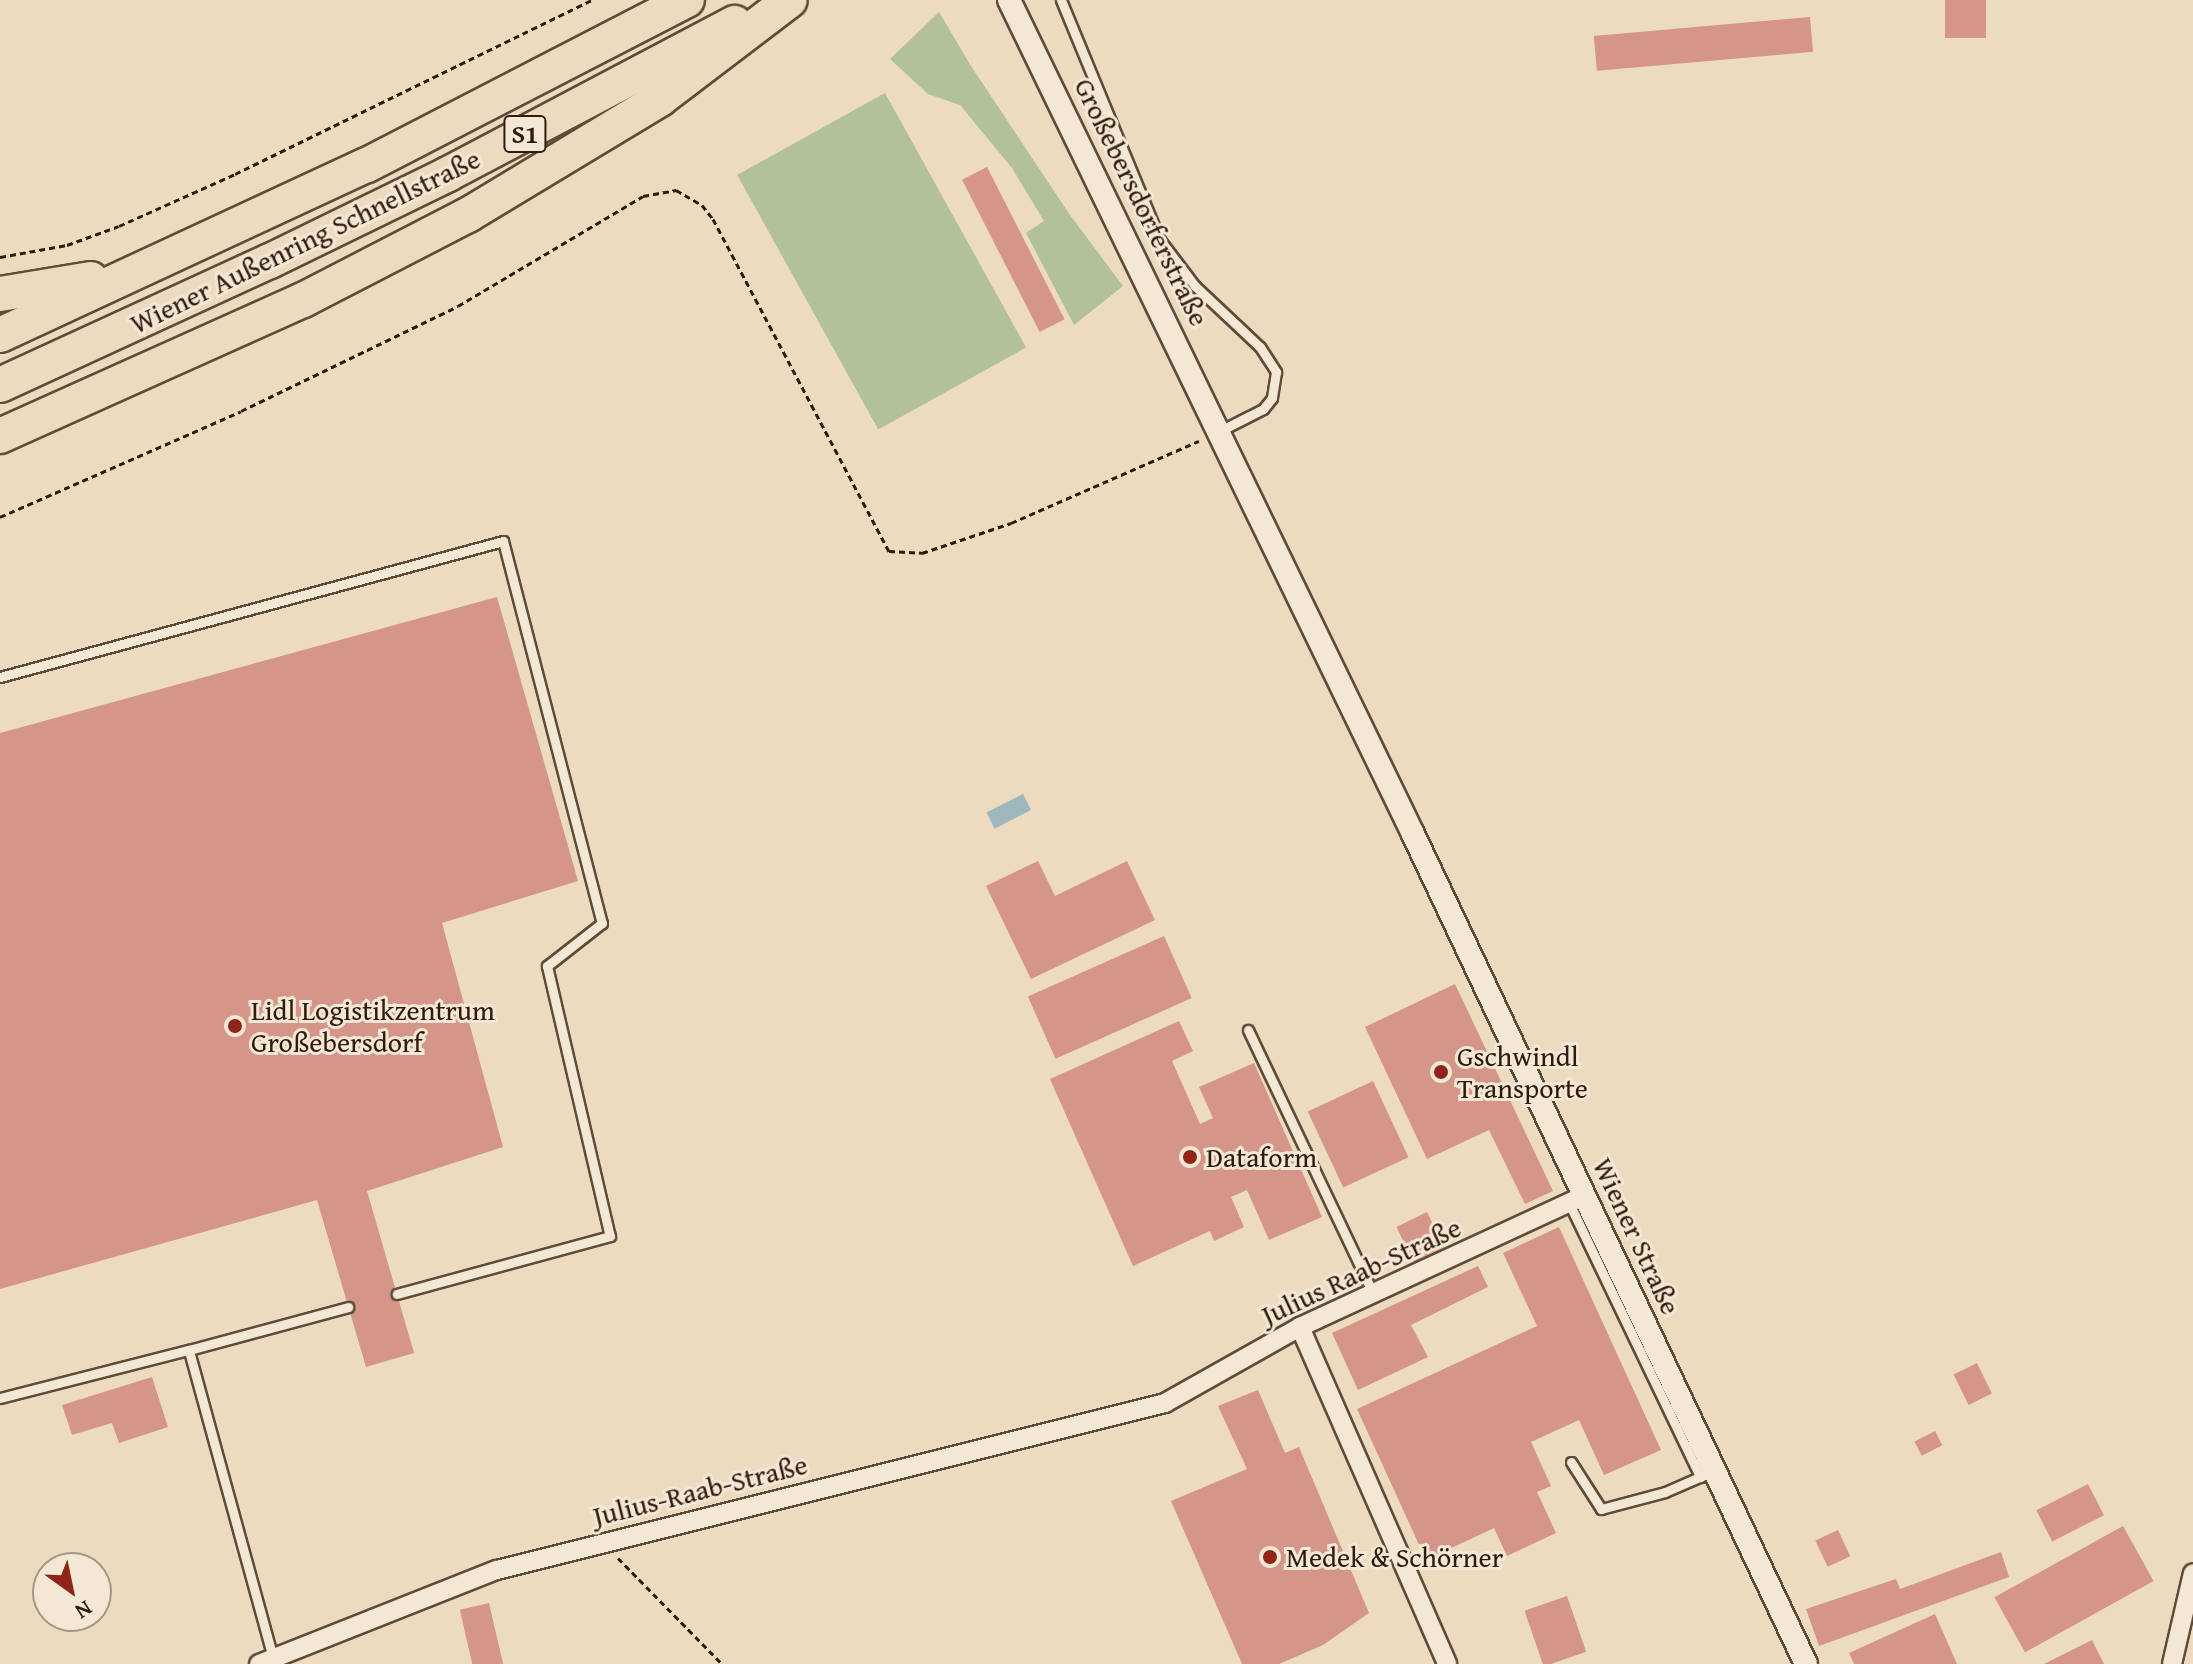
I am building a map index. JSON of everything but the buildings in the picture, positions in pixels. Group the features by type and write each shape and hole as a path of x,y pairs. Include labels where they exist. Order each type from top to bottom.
{"highway":[{"name":"Wiener Außenring Schnellstraße","path":"0,335 158,264 443,128 687,0"},
{"name":"Wiener Außenring Schnellstraße","path":"0,385 434,180 777,0"},
{"path":"0,436 303,300 468,215 660,99 790,0"},
{"path":"0,294 43,289 158,264"}],"street":[{"name":"Großebersdorferstraße","path":"1009,0 1413,834"},
{"name":"Wiener Straße","path":"1413,834 1577,1199 1707,1474 1804,1663"},
{"name":"Julius Raab-Straße","path":"1165,1403 1300,1327 1577,1199"},
{"path":"1300,1327 1447,1664"},
{"name":"Julius-Raab-Straße","path":"266,1661 497,1570 1165,1403"},
{"path":"2172,1664 2193,1573"}],"lane":[{"path":"1061,0 1160,240 1195,286 1260,347 1276,372 1276,386 1263,409 1220,431"},
{"path":"0,677 503,541 602,923 547,966 610,1236 397,1294"},
{"path":"1248,1030 1374,1295"},
{"path":"0,1398 348,1307"},
{"path":"189,1350 266,1661"},
{"path":"1571,1462 1601,1509 1665,1492 1707,1474"}],"path":[{"path":"0,257 67,245 119,226 235,174 592,0"},
{"path":"0,517 241,411 431,319 643,196 676,190 702,205 713,219 889,551 922,553 1011,523 1220,431"},
{"path":"603,1543 722,1664"}],"green space":[{"path":"939,12 1070,215 1123,286 1074,325 1026,233 1044,221 1012,168 960,105 928,94 890,59"},
{"path":"885,93 1026,348 878,429 737,175"}],"water":[{"path":"1023,794 1031,810 995,829 986,813"}],"place":[{"name":"Lidl Logistikzentrum Großebersdorf","path":"235,1026"},
{"name":"Gschwindl Transporte","path":"1441,1072"},
{"name":"Dataform","path":"1190,1157"},
{"name":"Medek & Schörner","path":"1270,1557"}]}
